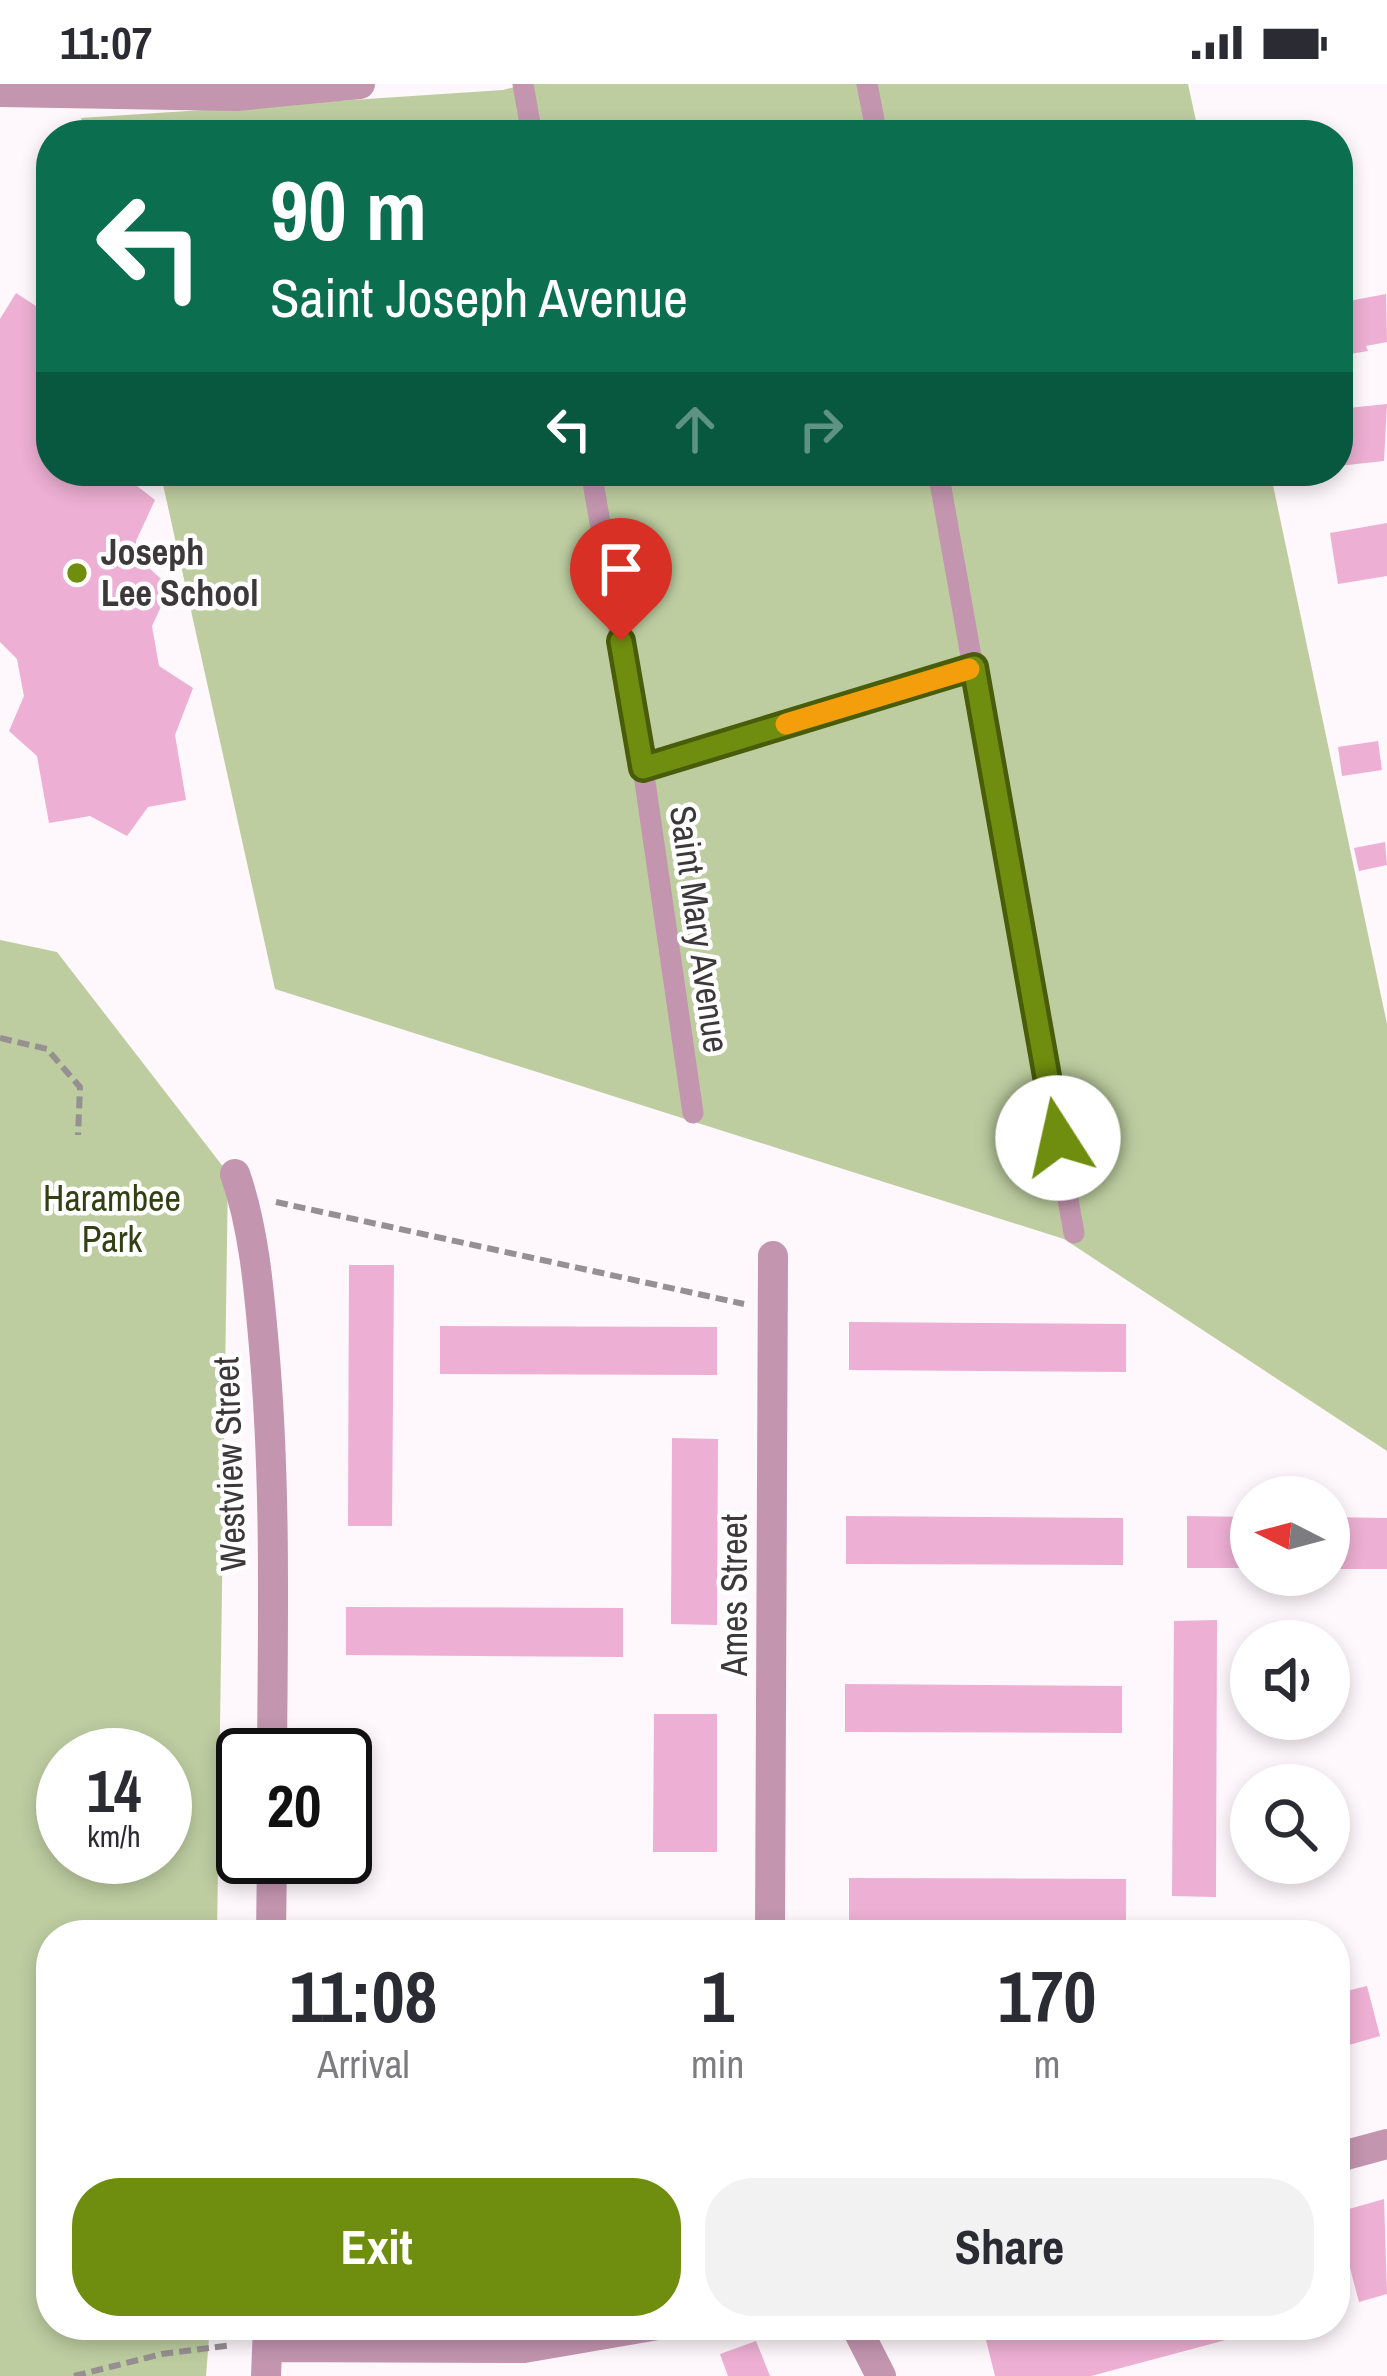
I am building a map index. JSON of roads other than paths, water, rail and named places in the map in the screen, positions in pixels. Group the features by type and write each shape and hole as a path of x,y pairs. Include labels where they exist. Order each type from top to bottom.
{"street":[{"path":"0,92 236,96 360,84"},
{"name":"Westview Street","path":"239,1184 261,1308 273,1445 272,1728"},
{"name":"Ames Street","path":"770,1920 773,1256"},
{"path":"272,1884 272,1920"},
{"path":"1350,2154 1387,2144"},
{"path":"267,2349 524,2348 571,2340"},
{"path":"863,2340 881,2376"}],"lane":[{"path":"523,84 529,120"},
{"path":"868,84 874,120"},
{"name":"Saint Mary Avenue","path":"594,486 643,768 693,1113"},
{"path":"941,486 1075,1233"},
{"path":"643,768 974,667"}],"place":[{"name":"Joseph Lee School","path":"77,573"}],"park label":[{"name":"Harambee Park","path":"112,1218"}]}
